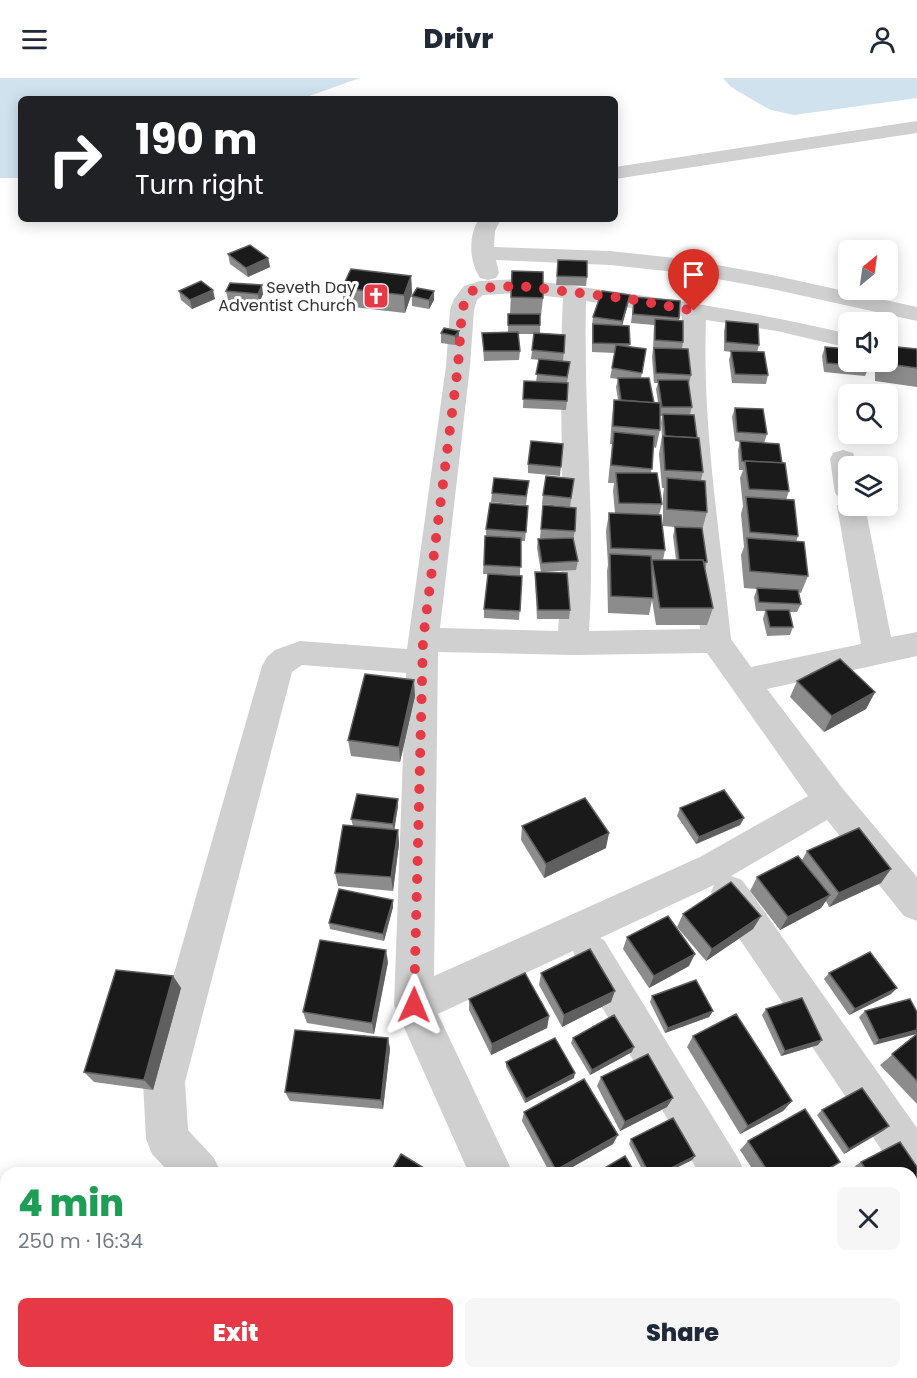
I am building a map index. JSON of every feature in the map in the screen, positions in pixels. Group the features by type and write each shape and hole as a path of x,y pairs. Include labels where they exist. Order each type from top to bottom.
{"street":[{"path":"618,173 917,127"},
{"path":"489,222 483,235 490,287"},
{"path":"484,254 544,254 682,266 798,286 917,314"},
{"path":"488,1167 414,1005 423,651 458,366 462,310 466,299 472,291 490,287 520,286 575,292 777,324 838,338"},
{"path":"573,643 578,573 572,362 575,292"},
{"path":"694,311 692,360 695,418 716,641 831,800 917,904"},
{"path":"853,516 878,652"},
{"path":"193,1167 167,1139 164,1082 278,666 286,659 300,653 423,651 573,643 716,641"},
{"path":"743,681 917,644"},
{"path":"414,1005 713,868 831,800"},
{"path":"713,868 917,1165"},
{"path":"577,930 719,1167"}],"water":[{"path":"0,78 360,78 309,96 18,96 18,178 0,178"},
{"path":"723,78 917,78 917,98 794,115 771,110 731,87"}],"building":[{"path":"250,245 268,258 246,268 228,254"},
{"path":"558,260 587,261 587,277 557,276"},
{"path":"351,269 411,276 404,295 342,288"},
{"path":"512,271 543,272 543,298 511,297"},
{"path":"201,281 213,290 190,300 179,291"},
{"path":"230,283 262,285 258,294 226,291"},
{"path":"417,288 434,291 429,300 412,296"},
{"path":"602,291 630,295 622,321 593,317"},
{"path":"634,297 680,301 679,318 633,314"},
{"path":"508,314 540,314 540,325 508,325"},
{"path":"655,319 683,321 683,342 655,340"},
{"path":"726,321 758,324 759,345 726,342"},
{"path":"593,324 629,326 630,344 593,343"},
{"path":"444,328 459,331 455,336 441,333"},
{"path":"518,332 520,351 484,351 482,333"},
{"path":"534,333 565,335 564,353 532,350"},
{"path":"616,345 646,349 642,373 612,368"},
{"path":"825,347 838,348 838,364 827,363"},
{"path":"898,347 917,349 917,368 898,365"},
{"path":"654,348 688,349 691,375 656,373"},
{"path":"731,351 764,352 768,375 735,374"},
{"path":"539,359 570,362 567,377 536,374"},
{"path":"618,378 649,378 654,403 621,400"},
{"path":"658,380 688,380 692,407 662,407"},
{"path":"524,381 568,383 567,401 523,399"},
{"path":"614,400 660,403 660,430 613,426"},
{"path":"735,408 763,409 767,434 737,432"},
{"path":"663,414 694,415 697,438 665,436"},
{"path":"614,432 654,436 652,469 611,465"},
{"path":"663,436 699,438 703,472 665,470"},
{"path":"531,441 563,444 561,467 528,464"},
{"path":"740,441 779,444 782,463 742,461"},
{"path":"745,461 785,463 789,491 749,489"},
{"path":"616,473 657,473 662,504 619,503"},
{"path":"546,476 574,479 571,498 543,495"},
{"path":"494,478 529,481 526,496 492,493"},
{"path":"667,478 705,481 707,512 667,509"},
{"path":"746,497 794,500 798,536 750,532"},
{"path":"490,503 528,506 526,532 486,529"},
{"path":"543,505 576,508 575,531 541,529"},
{"path":"609,513 661,515 665,550 611,548"},
{"path":"675,527 702,528 707,562 679,560"},
{"path":"485,536 521,538 521,567 484,565"},
{"path":"573,538 578,561 542,563 538,539"},
{"path":"747,538 804,542 808,576 750,571"},
{"path":"610,554 651,556 653,598 611,596"},
{"path":"652,560 703,560 713,608 660,608"},
{"path":"535,572 567,573 570,610 538,610"},
{"path":"488,574 522,576 520,611 484,609"},
{"path":"757,588 798,590 801,604 759,602"},
{"path":"766,610 789,610 793,627 770,627"},
{"path":"840,659 875,692 832,716 797,681"},
{"path":"365,674 414,680 399,747 348,740"},
{"path":"724,790 744,818 699,837 680,808"},
{"path":"357,794 398,799 393,824 351,819"},
{"path":"585,798 609,833 546,864 522,826"},
{"path":"343,825 398,830 391,877 335,873"},
{"path":"859,828 891,869 839,893 807,851"},
{"path":"798,856 830,895 788,917 757,877"},
{"path":"731,882 761,916 712,949 683,914"},
{"path":"339,889 393,900 383,934 329,923"},
{"path":"668,916 695,954 654,976 627,937"},
{"path":"320,940 386,950 372,1023 303,1012"},
{"path":"590,949 615,991 564,1015 541,973"},
{"path":"870,952 897,988 855,1009 829,973"},
{"path":"116,970 173,976 144,1080 84,1072"},
{"path":"525,973 549,1016 492,1044 469,999"},
{"path":"696,980 713,1011 668,1028 652,996"},
{"path":"802,998 822,1040 785,1051 766,1009"},
{"path":"910,999 917,1012 917,1030 879,1040 865,1011"},
{"path":"736,1014 792,1101 748,1126 693,1036"},
{"path":"614,1015 634,1047 592,1070 573,1038"},
{"path":"295,1030 388,1038 381,1100 285,1092"},
{"path":"917,1034 917,1081 892,1054"},
{"path":"555,1038 575,1073 526,1099 506,1062"},
{"path":"648,1054 673,1098 625,1122 601,1077"},
{"path":"584,1079 618,1135 561,1167 554,1167 524,1112"},
{"path":"862,1088 889,1126 849,1149 822,1110"},
{"path":"805,1109 840,1162 831,1167 765,1167 748,1141"},
{"path":"673,1118 695,1156 673,1167 646,1167 631,1139"},
{"path":"900,1142 917,1167 864,1167 861,1162"},
{"path":"401,1154 422,1167 393,1167"},
{"path":"625,1156 631,1167 606,1167"}],"place":[{"name":"Seveth Day Adventist Church","path":"376,296"}],"route":[{"path":"414,1005 423,640 458,366 462,310 466,299 472,291 480,288 520,286 630,299 694,311"}]}
